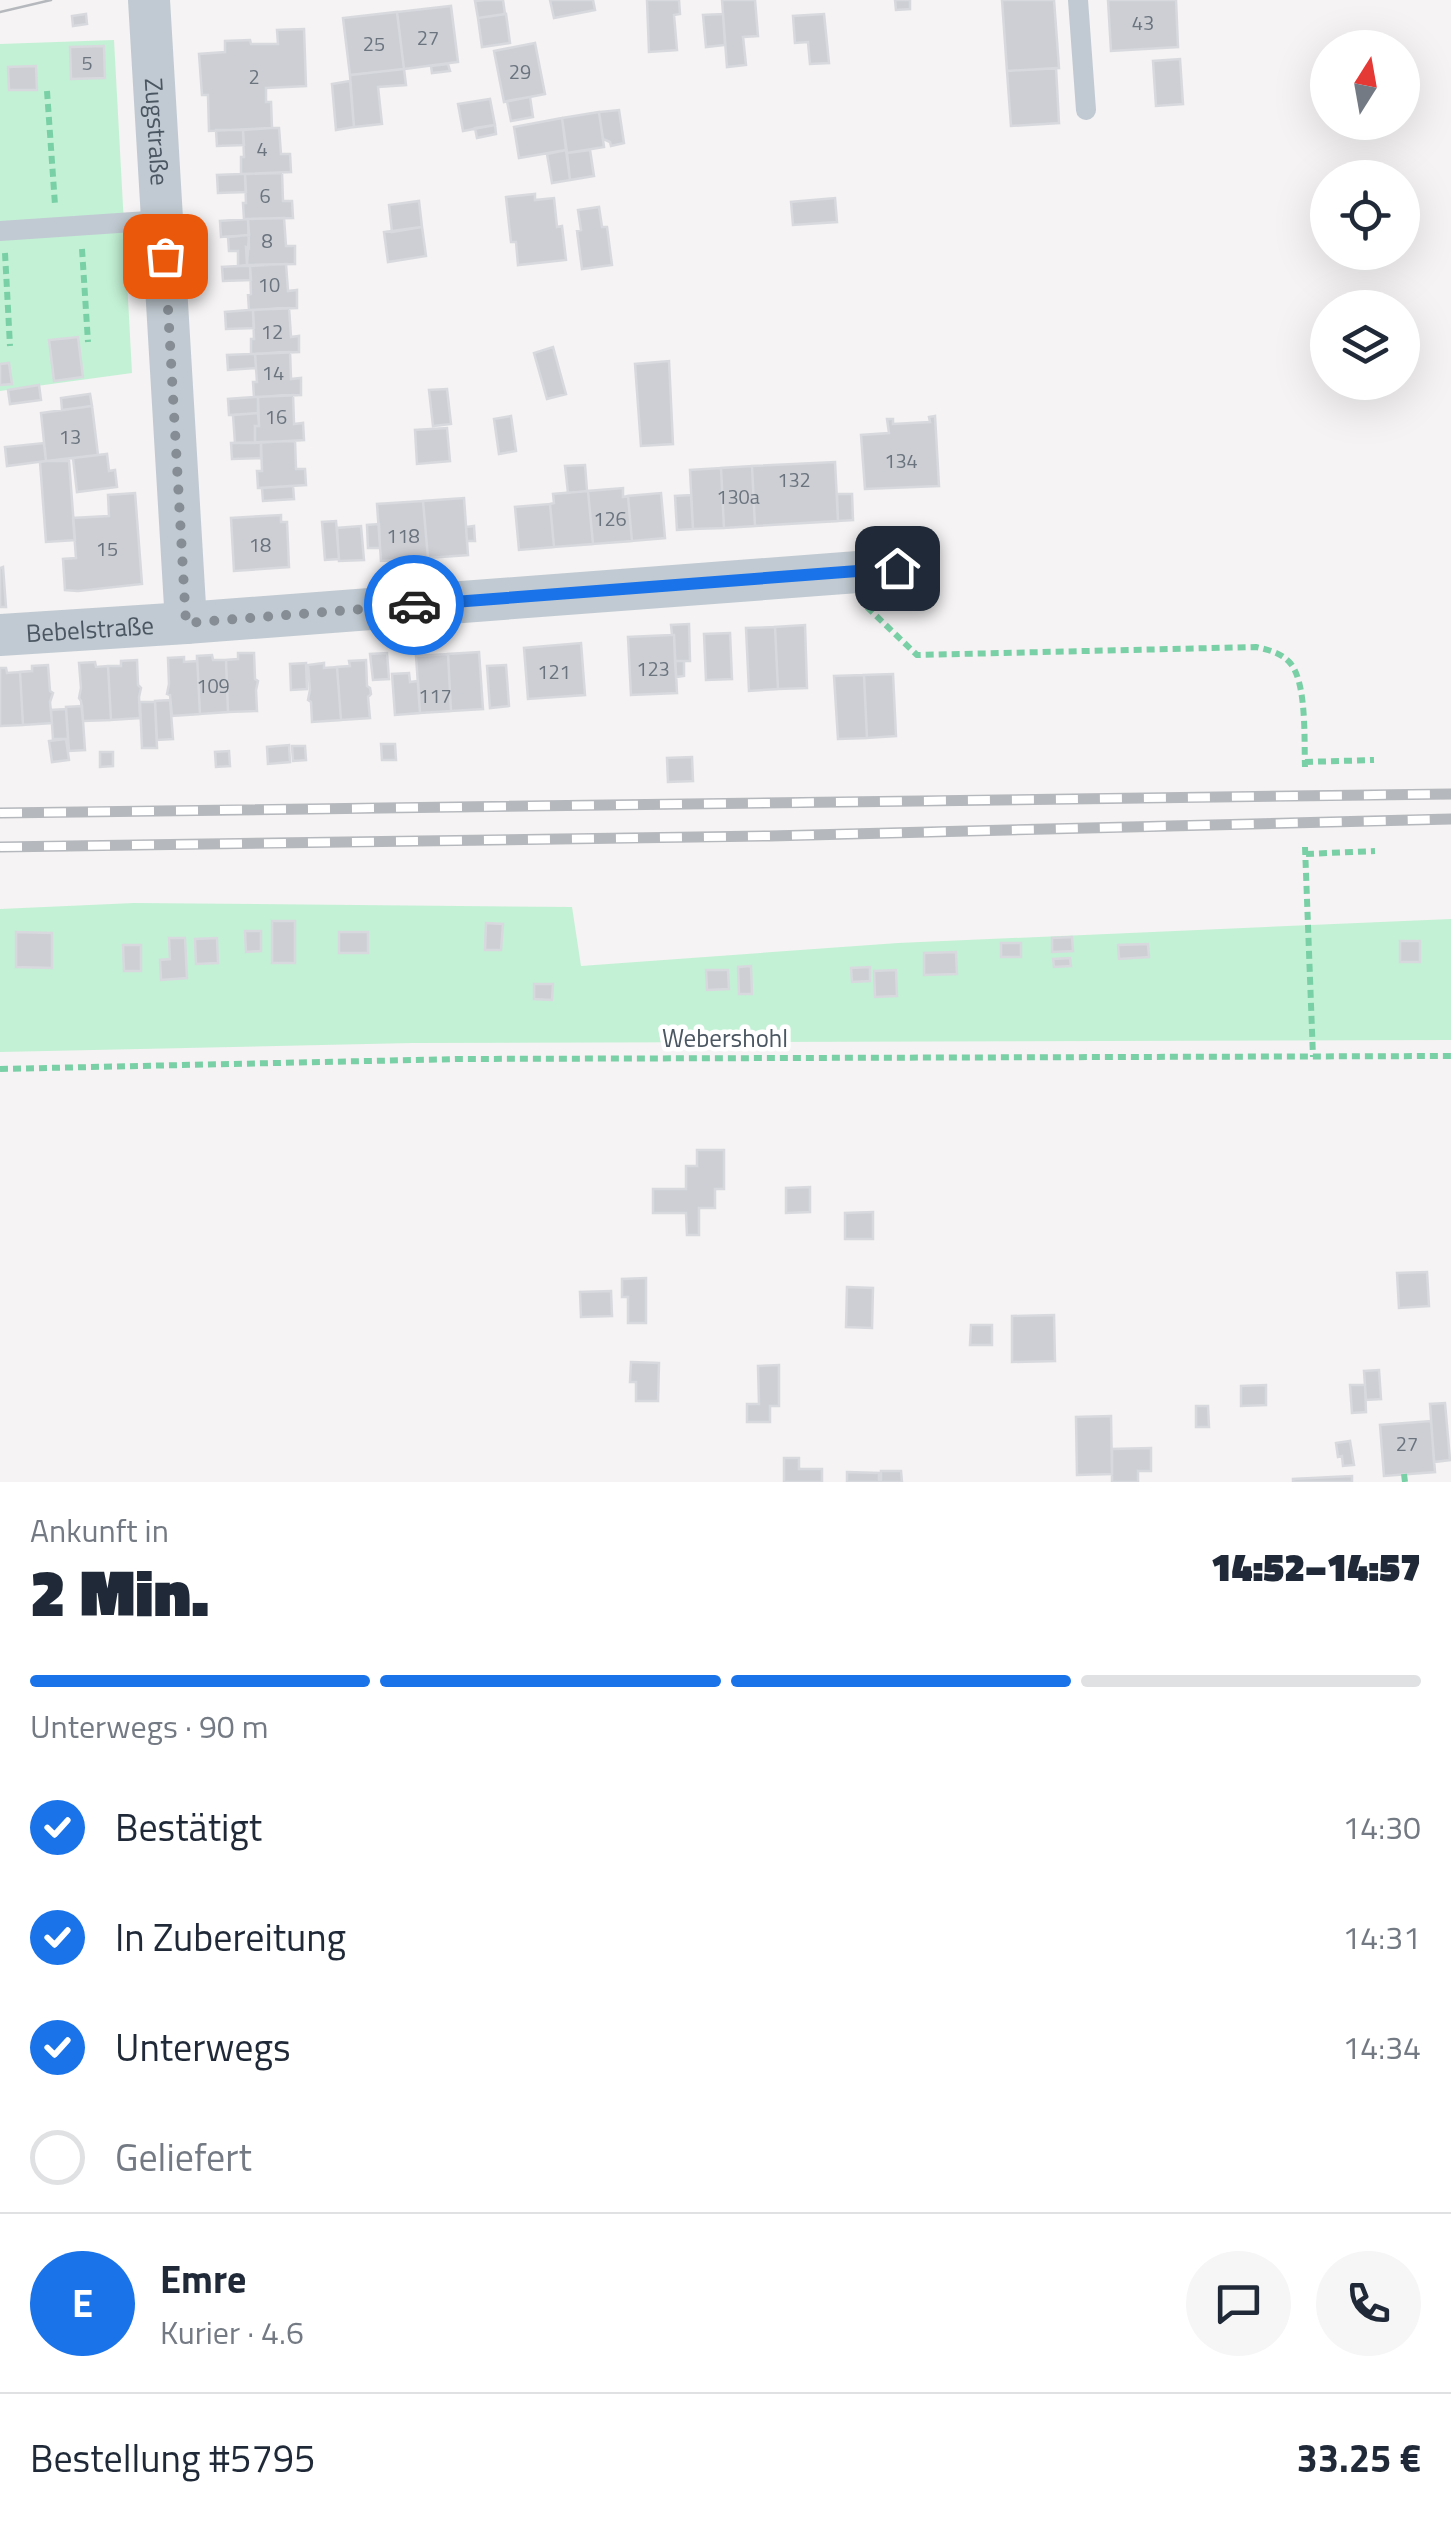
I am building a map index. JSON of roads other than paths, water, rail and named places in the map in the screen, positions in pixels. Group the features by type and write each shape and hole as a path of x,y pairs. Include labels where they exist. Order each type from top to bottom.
{"street":[{"name":"Zugstraße","path":"149,0 186,623"},
{"name":"Bebelstraße","path":"0,635 897,568"}],"lane":[{"path":"1078,0 1086,110"},
{"path":"2,231 163,220"}],"tram line":[{"path":"0,12 51,0"}],"railway":[{"path":"0,813 1451,794"},
{"path":"0,847 770,836 1451,819"}]}
